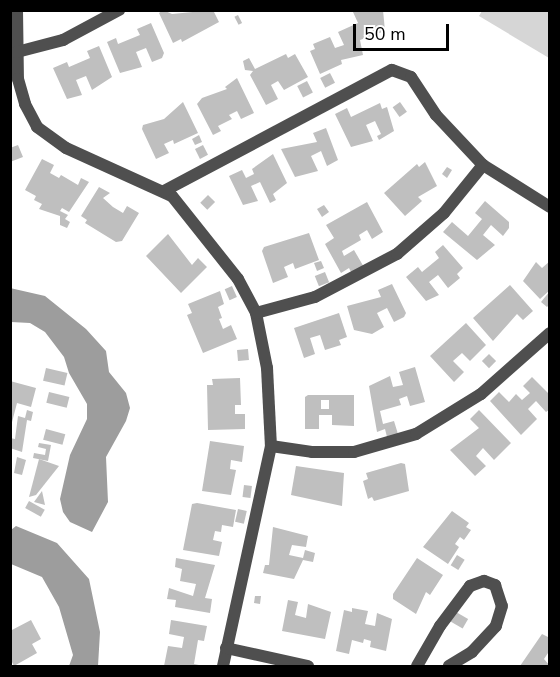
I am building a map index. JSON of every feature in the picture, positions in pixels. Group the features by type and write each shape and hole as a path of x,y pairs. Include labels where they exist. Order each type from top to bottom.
{"street":[{"path":"17,10 20,92 30,116 45,134 66,148 164,191 185,209 227,263 256,313 268,377 271,446 223,666"},
{"path":"17,52 63,40 119,10"},
{"path":"164,191 392,70 411,77 451,133 483,165 549,207"},
{"path":"256,313 315,297 380,265 444,213 483,165"},
{"path":"271,446 312,452 354,452 416,434 481,394 549,333"},
{"path":"417,666 440,626 470,586 479,581 492,583 502,599 499,620 482,642 448,666"},
{"path":"226,648 308,666"}],"shaded area":[{"path":"482,11 549,11 549,58 479,16"},
{"path":"10,288 45,296 86,329 106,351 109,372 126,393 130,408 126,421 106,457 108,502 92,532 70,522 63,512 60,499 70,455 87,419 87,404 69,373 64,357 45,332 30,323 11,322"},
{"path":"16,526 57,543 89,579 100,632 98,666 69,666 73,655 59,607 42,577 11,564 11,530"}],"building":[{"path":"163,10 172,14 213,10 219,22 182,42 181,39 173,43 159,13"},
{"path":"383,10 385,31 360,40 363,55 341,60 342,64 320,74 310,51 315,49 313,44 330,37 335,48 344,45 338,32 358,23 353,12"},
{"path":"238,15 242,23 239,25 234,17"},
{"path":"151,23 164,53 162,58 152,62 146,48 136,52 142,67 120,73 107,42 116,38 118,44 140,35 137,29"},
{"path":"99,46 112,77 92,90 86,76 76,80 82,95 67,99 53,68 67,62 69,67 90,58 87,51"},
{"path":"286,54 288,58 295,54 308,77 284,90 278,81 271,85 278,99 266,105 250,75 253,71 245,70 243,61 249,58 255,69"},
{"path":"330,73 335,83 325,88 320,78"},
{"path":"237,78 254,113 241,119 237,111 229,115 232,119 218,126 221,131 213,135 197,104 202,98 227,89 225,87"},
{"path":"307,81 313,93 303,98 297,86"},
{"path":"183,102 198,133 174,144 173,140 164,144 169,153 156,159 142,129 143,125 164,119"},
{"path":"400,102 407,112 400,117 393,107"},
{"path":"380,103 382,109 387,107 394,131 379,140 377,136 381,134 375,121 366,125 373,141 351,147 335,114 347,108 351,117"},
{"path":"326,128 338,160 327,166 321,151 311,156 318,171 295,177 281,149 317,142 313,133"},
{"path":"199,135 202,142 195,145 192,139"},
{"path":"18,145 23,157 10,162 10,148"},
{"path":"203,145 208,155 200,159 195,149"},
{"path":"273,154 287,183 273,194 276,200 270,203 260,182 251,186 258,201 243,205 229,176 242,170 246,178 254,174 252,169"},
{"path":"42,159 54,165 50,173 59,178 61,175 78,185 81,178 89,182 69,212 62,208 60,211 68,215 65,219 70,222 67,228 60,225 60,216 39,209 42,204 34,200 36,196 25,190"},
{"path":"425,162 437,186 418,197 422,201 405,216 384,193 417,164 419,167"},
{"path":"447,167 452,170 447,178 442,174"},
{"path":"99,187 110,193 103,198 113,207 123,213 127,206 139,213 122,241 116,242 85,223 87,220 81,216"},
{"path":"208,195 215,202 207,210 200,203"},
{"path":"485,201 509,222 509,228 503,236 491,225 483,235 495,245 477,260 443,232 452,222 468,236 482,219 475,213"},
{"path":"367,202 383,232 372,239 367,230 359,235 361,240 342,251 344,256 354,250 365,269 353,276 349,268 341,273 325,244 334,238 326,225"},
{"path":"324,205 329,212 322,217 317,209"},
{"path":"309,233 319,260 295,269 293,263 284,267 288,277 273,283 262,251 264,247"},
{"path":"168,234 192,265 198,258 207,267 181,293 146,256"},
{"path":"443,245 463,268 457,274 460,278 448,288 438,275 429,282 439,295 426,301 406,277 418,267 422,272 439,258 435,252"},
{"path":"321,261 324,268 317,271 314,263"},
{"path":"550,261 550,290 540,299 523,281 536,262 542,268"},
{"path":"325,272 329,282 319,286 315,276"},
{"path":"392,284 406,313 404,317 394,322 387,308 377,313 384,327 372,334 354,330 347,306 381,297 378,290"},
{"path":"510,285 533,311 523,320 517,314 493,341 473,318"},
{"path":"232,286 237,297 230,300 225,289"},
{"path":"220,291 224,304 218,307 222,318 219,319 223,329 231,325 237,339 203,353 187,315 192,313 188,304"},
{"path":"550,291 550,304 547,307 541,302"},
{"path":"339,313 347,337 339,340 341,345 325,350 320,335 310,338 315,354 304,358 294,328"},
{"path":"466,323 486,345 470,361 462,353 453,361 464,372 454,382 430,356"},
{"path":"248,349 249,360 238,361 237,350"},
{"path":"489,354 496,361 489,368 482,361"},
{"path":"415,367 425,402 410,406 407,396 399,399 401,405 380,411 383,424 394,421 398,434 387,437 385,429 377,432 369,386 390,376 393,387 403,385 399,372"},
{"path":"46,368 67,373 65,386 43,381"},
{"path":"532,377 550,395 550,409 546,412 536,401 528,409 537,419 521,435 490,401 499,392 509,402 516,394 522,400 530,393 523,386"},
{"path":"240,378 241,405 235,405 235,414 245,414 245,429 208,430 207,385 213,385 212,379"},
{"path":"10,381 36,388 31,407 17,403 11,426"},
{"path":"49,392 69,397 67,408 46,403"},
{"path":"308,395 354,395 354,426 332,425 332,415 319,415 319,429 305,429 305,397","holes":["321,400 329,400 329,409 321,409"]},
{"path":"27,410 33,412 31,421 27,420 22,452 10,448 10,438 15,439 18,416 25,418"},
{"path":"479,410 511,443 494,460 483,448 476,456 486,466 475,476 450,450 479,428 470,419"},
{"path":"46,429 65,434 62,445 43,440"},
{"path":"210,441 244,446 242,462 231,460 230,469 236,470 231,495 202,491"},
{"path":"39,443 51,445 48,461 33,458 34,453 45,455 46,449 38,447"},
{"path":"17,457 26,460 22,475 14,473"},
{"path":"39,459 59,466 36,495 29,497"},
{"path":"401,463 405,464 409,491 374,501 372,497 368,499 363,481 368,479 366,473"},
{"path":"296,466 344,473 342,506 291,495"},
{"path":"244,485 252,486 250,498 243,497"},
{"path":"42,491 45,505 34,502"},
{"path":"29,501 45,510 41,517 25,508"},
{"path":"192,504 236,510 233,527 222,525 221,532 215,531 213,540 222,542 219,556 183,550"},
{"path":"238,509 247,511 244,524 235,522"},
{"path":"452,511 469,523 466,527 471,530 464,540 460,537 455,544 459,547 448,564 423,547"},
{"path":"273,527 308,536 306,547 292,545 289,555 303,558 305,550 315,553 313,562 303,560 294,579 263,573 265,565 269,565"},
{"path":"457,555 465,560 458,570 451,565"},
{"path":"176,558 215,565 205,598 212,599 210,613 175,607 176,600 167,599 169,588 193,596 196,584 180,581 182,569 175,567"},
{"path":"417,558 443,575 430,595 426,592 416,614 393,599 393,594"},
{"path":"255,596 261,596 260,604 254,603"},
{"path":"288,600 298,602 295,615 306,618 308,604 331,612 325,639 282,631"},
{"path":"352,608 368,611 365,624 375,626 377,613 392,619 386,651 370,647 371,641 364,639 363,643 352,640 349,654 336,651 344,610 352,612"},
{"path":"456,612 468,619 463,629 450,622"},
{"path":"31,620 41,639 32,644 37,653 14,666 10,658 10,631"},
{"path":"171,620 207,626 204,641 198,640 194,664 204,666 164,666 168,646 182,648 184,637 169,634"},
{"path":"542,634 550,638 550,650 544,659 550,666 520,666"}]}
